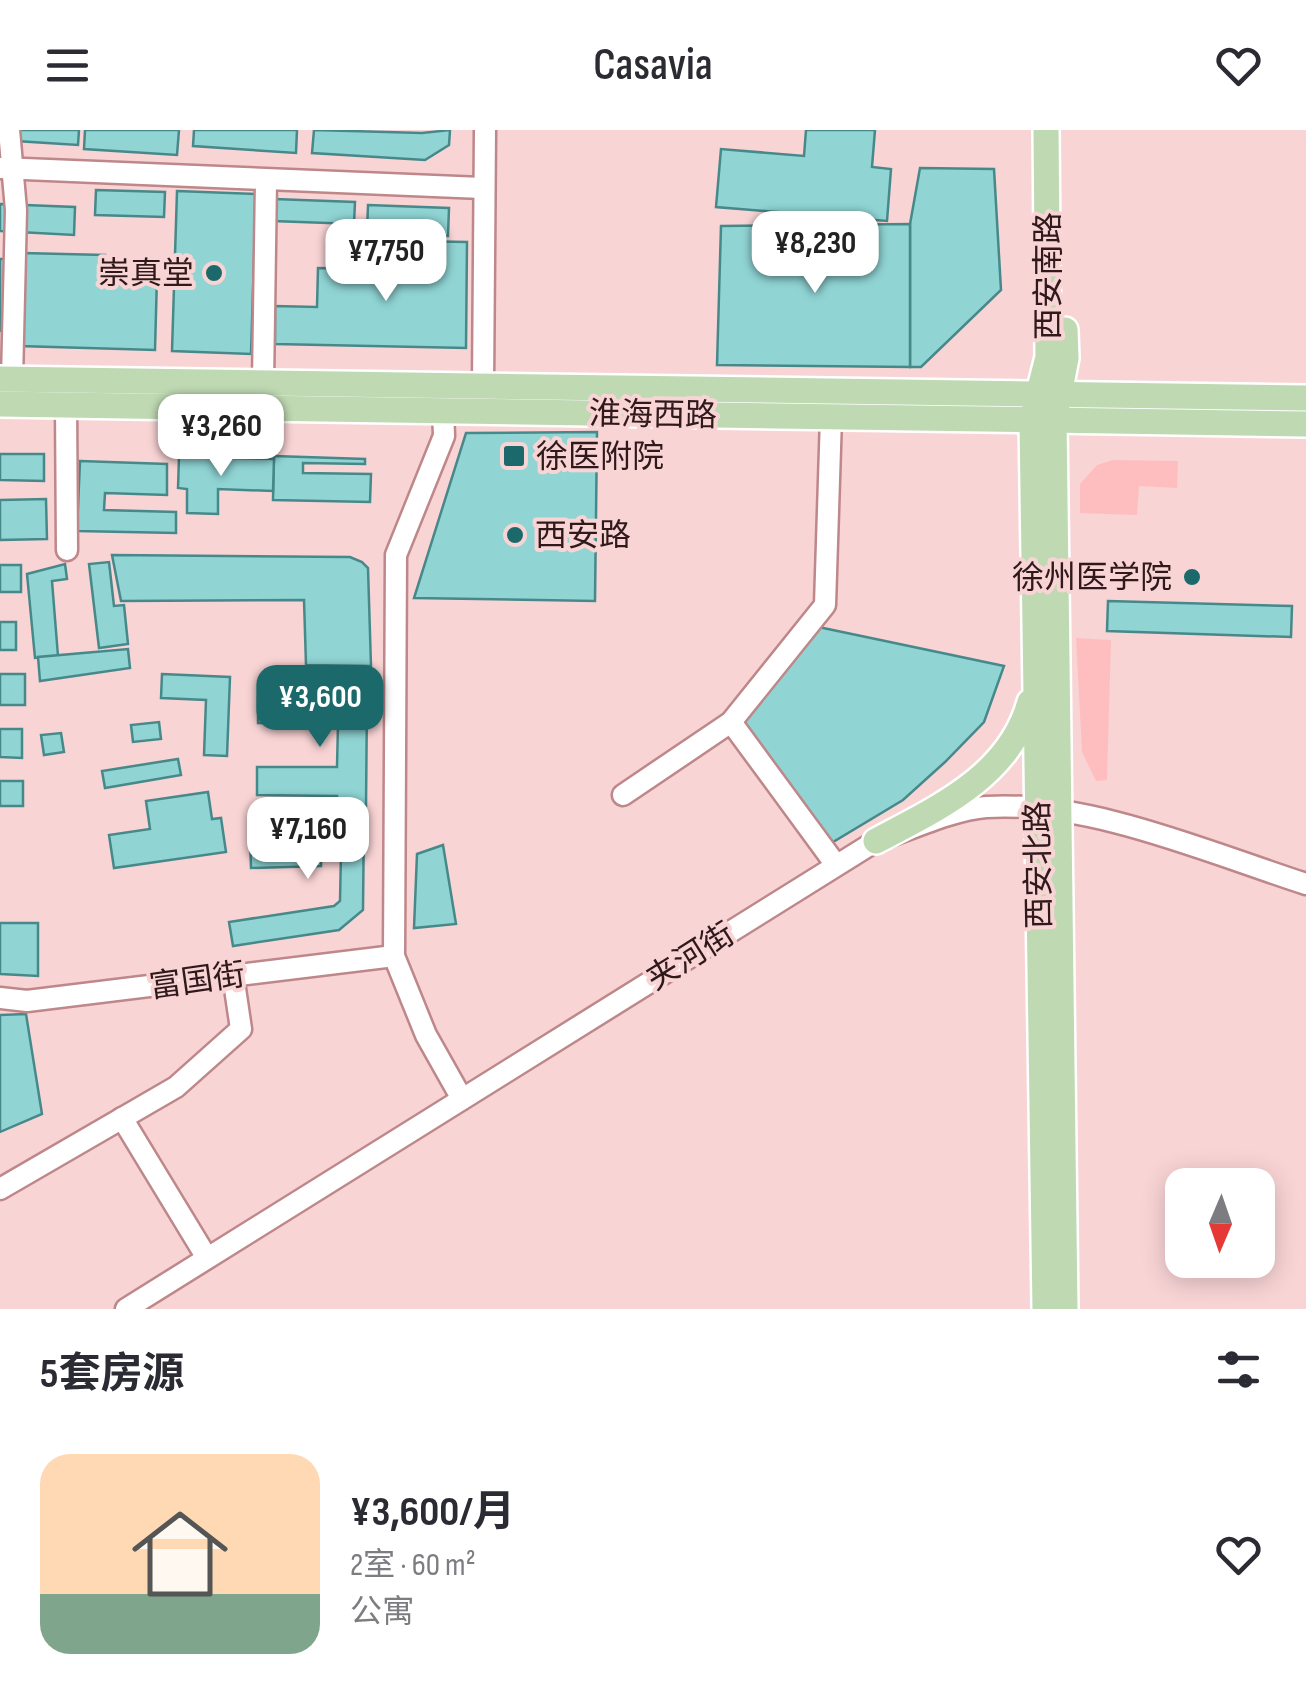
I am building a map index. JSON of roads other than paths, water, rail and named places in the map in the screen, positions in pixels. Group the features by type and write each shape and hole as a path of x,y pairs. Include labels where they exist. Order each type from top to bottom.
{"main road":[{"name":"西安南路","path":"1046,130 1051,394"},
{"name":"西安南路","path":"1043,420 1066,358 1060,130"},
{"name":"淮海西路","path":"6,380 1306,398"},
{"name":"淮海西路","path":"0,404 1306,424"},
{"name":"西安北路","path":"1043,420 1035,683 1046,810 1065,1309"},
{"name":"西安北路","path":"1043,420 1045,1309"},
{"path":"876,840 959,797 1005,753 1023,728 1035,683"}],"street":[{"path":"6,380 16,210 6,168 9,130"},
{"path":"483,386 485,130"},
{"path":"6,168 482,188"},
{"path":"264,383 266,180"},
{"path":"66,405 67,550"},
{"path":"443,408 444,436 396,556 394,956 426,1035 462,1099"},
{"path":"622,796 732,722 825,605 831,417"},
{"path":"732,722 836,866"},
{"name":"夹河街","path":"126,1309 876,840 984,807 1046,810 1142,832 1306,884"},
{"name":"富国街","path":"0,998 26,1001 394,956"},
{"path":"0,1189 176,1087 241,1029 233,975"},
{"path":"122,1118 206,1258"}],"place":[{"name":"崇真堂","path":"214,273"},
{"name":"徐医附院","path":"514,456"},
{"name":"西安路","path":"515,535"},
{"name":"徐州医学院","path":"1192,577"}]}
